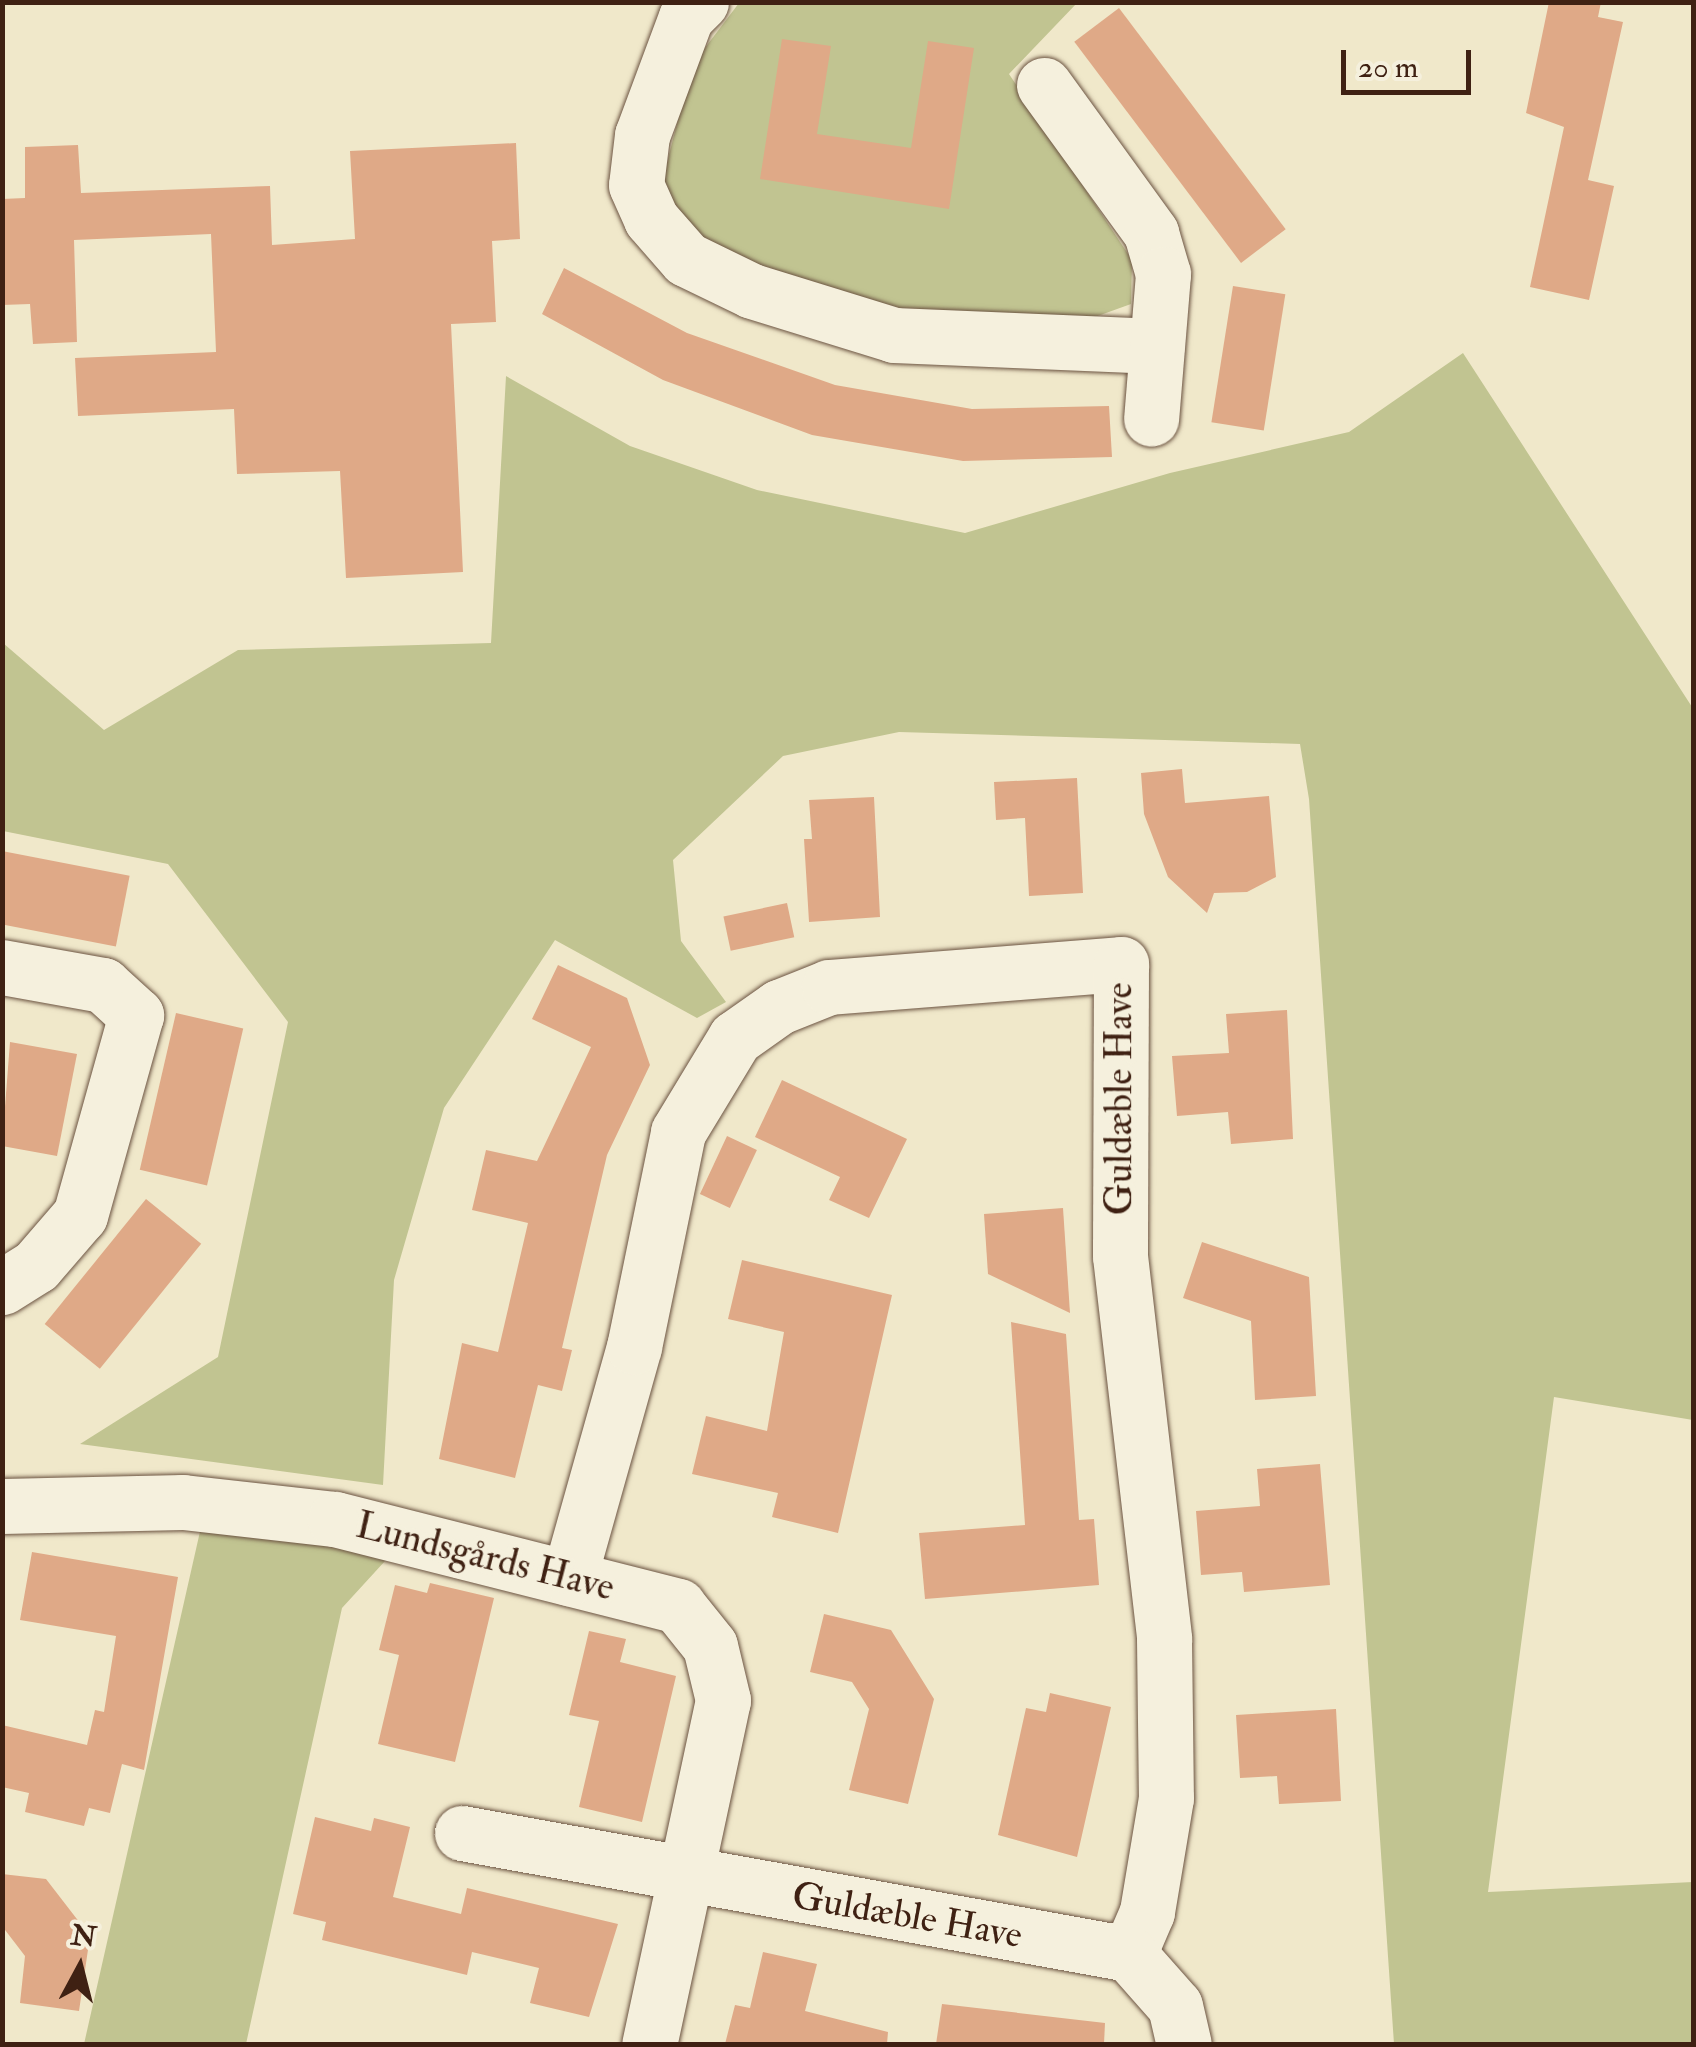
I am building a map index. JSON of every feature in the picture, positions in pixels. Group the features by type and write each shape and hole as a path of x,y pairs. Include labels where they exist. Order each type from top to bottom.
{"street":[{"path":"700,2 686,17 642,136 636,185 651,220 686,258 752,291 894,335 1156,346"},
{"path":"1044,84 1151,233 1164,274 1150,419"},
{"name":"Guldæble Have","path":"569,1578 634,1347 678,1132 735,1038 779,1007 829,988 1121,964 1120,1256 1164,1639 1166,1798 1148,1912 1128,1954 686,1878"},
{"path":"2,968 102,985 136,1015 80,1215 36,1266 2,1287"},
{"name":"Lundsgårds Have","path":"2,1506 183,1502 336,1519 678,1606 710,1646 723,1700 649,2044"},
{"path":"462,1832 686,1878"},
{"path":"1128,1954 1175,2006 1184,2044"}],"green space":[{"path":"739,3 1077,3 1009,74 1132,260 1131,304 1081,322 907,313 731,267 659,194 692,65"},
{"path":"1463,353 1694,710 1693,1420 1554,1397 1488,1892 1693,1882 1693,2044 1394,2044 1309,799 1300,744 899,732 783,756 673,860 681,941 726,1002 697,1018 555,940 444,1108 394,1280 383,1485 80,1444 218,1357 288,1022 168,864 3,831 3,643 104,730 238,650 491,643 506,376 630,446 757,490 965,533 1170,473 1349,432"},
{"path":"206,1505 407,1537 342,1608 246,2044 84,2044"}],"building":[{"path":"1549,2 1601,2 1598,17 1623,22 1588,180 1614,186 1589,300 1530,287 1564,127 1526,113"},
{"path":"1119,8 1286,229 1241,263 1074,42"},
{"path":"782,39 831,46 817,134 911,148 928,41 974,48 949,209 760,179"},
{"path":"516,143 520,239 492,241 496,322 451,324 463,572 346,578 340,471 237,474 234,409 78,416 75,358 216,352 211,234 74,240 77,342 33,344 30,304 2,305 2,199 25,198 25,147 78,145 81,193 270,186 272,245 355,239 350,151"},
{"path":"564,268 687,333 835,385 972,409 1109,406 1112,457 963,461 812,435 663,380 542,314"},
{"path":"1233,286 1285,294 1264,431 1211,422"},
{"path":"1182,769 1185,803 1269,796 1276,877 1247,892 1214,893 1207,913 1168,877 1144,814 1141,773"},
{"path":"1077,778 1083,893 1029,896 1025,818 996,820 994,782"},
{"path":"874,797 880,917 809,922 804,839 812,839 809,800"},
{"path":"2,851 130,876 116,946 2,924"},
{"path":"787,903 794,937 731,951 723,917"},
{"path":"558,965 627,998 650,1065 607,1155 562,1348 572,1350 562,1391 538,1385 515,1478 439,1459 462,1343 498,1352 528,1223 472,1210 486,1150 537,1161 591,1047 532,1019"},
{"path":"1287,1010 1293,1139 1231,1144 1228,1112 1177,1116 1172,1056 1229,1053 1226,1014"},
{"path":"176,1013 243,1029 207,1185 140,1170"},
{"path":"10,1042 77,1054 57,1156 2,1146"},
{"path":"782,1080 907,1139 869,1218 829,1200 840,1177 755,1137"},
{"path":"727,1136 757,1150 730,1208 700,1194"},
{"path":"146,1199 201,1244 100,1369 45,1324"},
{"path":"1063,1208 1070,1313 988,1274 984,1214"},
{"path":"1202,1242 1309,1277 1316,1396 1255,1400 1251,1321 1183,1298"},
{"path":"742,1260 892,1295 838,1533 772,1517 778,1493 692,1474 706,1416 767,1431 784,1332 728,1319"},
{"path":"1011,1322 1066,1334 1079,1520 1094,1519 1099,1585 925,1599 919,1533 1025,1525"},
{"path":"1320,1464 1330,1585 1244,1592 1242,1572 1201,1575 1196,1511 1260,1506 1257,1469"},
{"path":"32,1552 178,1577 144,1770 122,1764 110,1813 89,1808 84,1826 25,1812 29,1793 2,1787 2,1725 87,1745 95,1710 104,1712 116,1636 20,1620"},
{"path":"430,1583 494,1598 455,1762 378,1744 399,1655 379,1650 395,1585 427,1593"},
{"path":"824,1614 891,1630 934,1699 908,1804 849,1790 869,1709 852,1682 810,1672"},
{"path":"589,1631 626,1639 620,1662 676,1676 642,1822 579,1807 599,1721 569,1715"},
{"path":"1050,1693 1111,1707 1077,1857 998,1835 1026,1708 1046,1712"},
{"path":"1336,1709 1341,1801 1279,1804 1277,1776 1240,1778 1236,1715"},
{"path":"315,1817 371,1831 374,1818 410,1827 393,1897 461,1914 467,1888 618,1924 589,2017 530,2003 539,1968 472,1952 467,1975 322,1940 326,1922 293,1914"},
{"path":"2,1874 46,1879 90,1936 79,2011 20,2003 25,1956 2,1926"},
{"path":"763,1952 817,1964 805,2011 888,2032 887,2044 725,2044 735,2005 750,2008"},
{"path":"942,2004 1105,2023 1104,2044 936,2044"}]}
